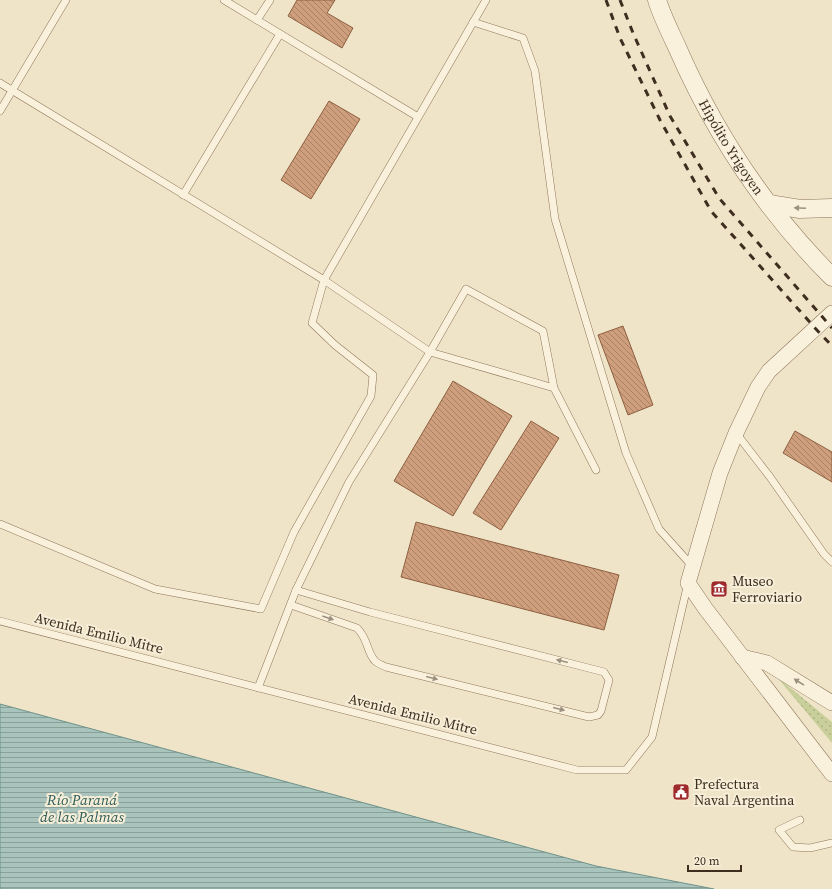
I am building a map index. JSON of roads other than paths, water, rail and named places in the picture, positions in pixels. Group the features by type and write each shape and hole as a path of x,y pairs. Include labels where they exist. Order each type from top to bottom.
{"street":[{"name":"Hipólito Yrigoyen","path":"657,0 685,66 715,124 747,173 783,223 832,277"},
{"path":"769,204 800,209 832,208"},
{"path":"828,316 769,371 758,387 736,433 720,473 688,583 705,608 832,774"},
{"path":"742,657 767,663 832,703"}],"lane":[{"path":"0,111 66,0"},
{"path":"224,0 418,117"},
{"path":"257,20 270,0"},
{"path":"0,524 155,589 261,609 294,532 371,396 374,375 335,345 312,323 324,280 486,0"},
{"path":"473,22 523,38 536,71 555,219 626,453 659,529 693,567"},
{"path":"183,195 280,34"},
{"path":"0,83 324,280 430,352 554,388"},
{"path":"258,688 296,590 349,482 430,352 466,289 543,331 554,388 596,470"},
{"path":"736,433 770,477 824,554 832,562"},
{"name":"Avenida Emilio Mitre","path":"0,621 577,770 626,770 652,738 688,583"},
{"path":"291,605 357,628 363,634 371,656 376,662 386,667 589,716 598,714 601,711 609,680 604,672 370,612 296,590"},
{"path":"800,820 779,830 793,847 810,848 832,843"}],"water":[{"name":"Río Paraná de las Palmas","path":"0,704 596,866 714,889 0,889"}],"railway":[{"path":"606,0 620,38 660,120 711,211 832,346"},
{"path":"620,0 670,116 719,198 832,328"}],"place":[{"name":"Museo Ferroviario","path":"719,589"},
{"name":"Prefectura Naval Argentina","path":"681,792"}]}
